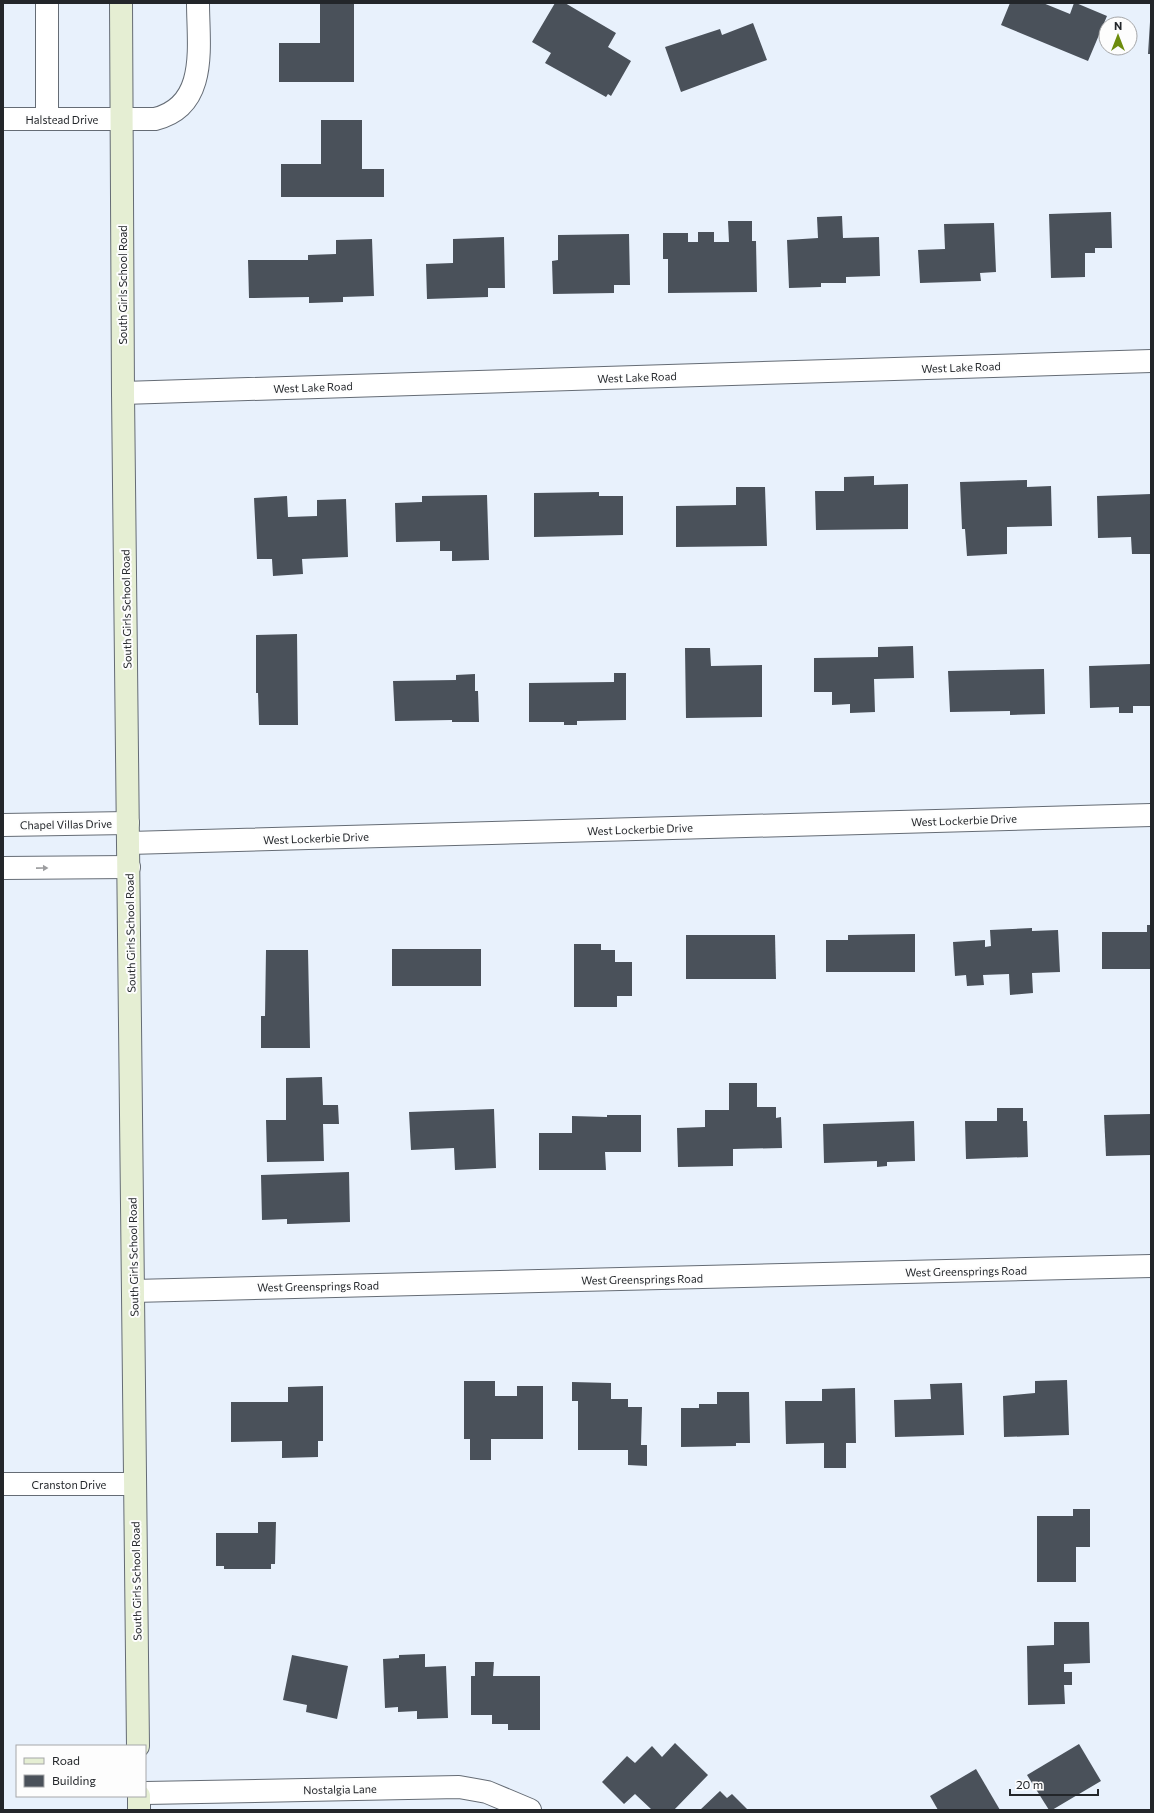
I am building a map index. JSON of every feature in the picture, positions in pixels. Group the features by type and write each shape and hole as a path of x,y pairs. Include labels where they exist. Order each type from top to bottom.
{"main road":[{"name":"South Girls School Road","path":"121,3 123,394 138,1745"},
{"path":"139,1797 139,1810"}],"street":[{"path":"47,3 47,119"},
{"name":"Halstead Drive","path":"3,119 155,119 163,117 183,104 188,98 197,76 198,3"},
{"name":"West Lake Road","path":"123,394 1151,361"},
{"name":"West Lockerbie Drive","path":"128,833 1151,815"},
{"name":"Chapel Villas Drive","path":"3,825 128,833"},
{"path":"3,868 129,867"},
{"name":"West Greensprings Road","path":"133,1291 1151,1266"},
{"name":"Cranston Drive","path":"3,1484 135,1484"},
{"name":"Nostalgia Lane","path":"146,1793 459,1787 500,1796 530,1810"}],"building":[{"path":"320,3 354,3 354,82 279,82 279,43 320,43"},
{"path":"555,3 565,3 616,33 608,47 631,61 611,96 608,94 606,97 545,63 551,53 532,42"},
{"path":"1010,3 1043,3 1070,14 1074,3 1076,3 1107,16 1098,16 1098,37 1088,61 1001,25"},
{"path":"1150,22 1151,54 1148,54"},
{"path":"753,23 767,60 681,92 665,47 720,29 722,35"},
{"path":"321,120 362,120 362,169 384,169 384,197 281,197 281,164 321,164"},
{"path":"1111,212 1112,248 1095,248 1095,253 1085,253 1085,277 1051,278 1049,214"},
{"path":"842,216 843,238 879,237 880,276 846,277 846,283 821,283 821,287 789,288 787,240 818,238 817,217"},
{"path":"728,221 752,221 752,241 756,241 757,292 668,293 668,259 663,259 663,233 688,233 688,242 698,242 698,232 714,232 714,242 729,242"},
{"path":"994,223 996,272 980,273 981,281 920,283 918,250 945,249 944,224"},
{"path":"629,234 630,285 614,285 614,293 553,294 552,261 558,260 558,235"},
{"path":"504,237 505,288 488,288 488,297 427,299 426,264 453,263 453,239"},
{"path":"372,239 374,296 343,297 343,302 309,303 309,297 249,298 248,260 308,260 308,255 336,254 336,240"},
{"path":"874,476 874,485 908,484 908,529 816,530 815,491 844,491 844,477"},
{"path":"1027,480 1027,487 1051,486 1052,526 1007,527 1007,554 967,556 965,529 962,529 960,482"},
{"path":"736,487 765,487 767,546 676,547 676,506 736,505"},
{"path":"599,492 599,496 623,496 623,535 534,537 534,493"},
{"path":"1151,494 1151,554 1132,554 1131,537 1098,538 1097,496"},
{"path":"487,495 489,560 452,561 452,551 440,551 440,541 396,542 395,503 422,502 422,496"},
{"path":"287,496 288,517 317,516 317,500 346,499 348,557 302,559 303,574 273,576 272,559 257,559 254,498"},
{"path":"297,634 298,725 259,725 258,693 256,693 256,635"},
{"path":"913,646 914,678 874,679 875,712 850,713 850,704 832,705 832,692 814,692 814,658 878,657 878,647"},
{"path":"685,648 710,648 711,666 762,665 762,717 686,718"},
{"path":"1151,664 1151,706 1133,706 1133,713 1119,713 1119,707 1090,708 1089,666"},
{"path":"1044,669 1045,714 1010,715 1010,711 950,712 948,671"},
{"path":"614,673 626,673 626,720 577,721 577,725 564,725 564,722 529,722 529,683 614,682"},
{"path":"475,674 475,691 478,691 479,722 452,722 452,720 395,721 393,681 456,680 456,675"},
{"path":"1147,925 1151,925 1151,969 1102,969 1102,932 1147,932"},
{"path":"1032,928 1032,931 1058,930 1060,972 1032,973 1033,993 1010,995 1009,974 983,975 984,985 967,986 966,975 955,976 953,942 985,940 985,947 991,946 990,930"},
{"path":"915,934 915,972 826,972 826,940 848,940 848,935"},
{"path":"686,935 775,935 776,979 686,979"},
{"path":"574,944 601,944 601,950 615,950 615,962 632,962 632,996 617,996 617,1007 574,1007"},
{"path":"392,949 481,949 481,986 392,986"},
{"path":"266,950 308,950 310,1048 261,1048 261,1016 265,1016"},
{"path":"322,1077 323,1105 338,1105 339,1124 323,1124 324,1161 267,1162 266,1120 286,1120 286,1078"},
{"path":"729,1083 757,1083 757,1107 776,1107 776,1118 781,1117 782,1148 733,1149 733,1166 678,1167 677,1128 705,1127 705,1110 729,1110"},
{"path":"997,1108 1023,1108 1023,1121 1027,1121 1028,1157 966,1159 965,1121 997,1121"},
{"path":"494,1109 496,1168 455,1170 454,1148 411,1150 409,1112"},
{"path":"1151,1114 1151,1155 1106,1156 1104,1115"},
{"path":"607,1115 641,1115 641,1152 605,1152 606,1170 539,1170 539,1133 572,1133 572,1116 607,1117"},
{"path":"914,1121 915,1161 887,1162 887,1166 877,1167 877,1161 824,1163 823,1124"},
{"path":"349,1172 350,1222 287,1224 287,1219 262,1220 261,1175"},
{"path":"1067,1380 1069,1435 1004,1437 1003,1396 1035,1393 1035,1381"},
{"path":"464,1381 495,1381 495,1396 517,1396 517,1386 543,1386 543,1439 491,1439 491,1460 470,1460 470,1439 464,1439"},
{"path":"572,1382 611,1383 611,1399 628,1399 628,1407 642,1407 641,1445 647,1445 647,1466 628,1465 628,1450 578,1450 578,1401 572,1401"},
{"path":"962,1383 964,1435 895,1437 894,1400 931,1399 930,1384"},
{"path":"323,1386 323,1441 318,1441 318,1457 282,1458 282,1441 231,1442 231,1402 288,1402 288,1387"},
{"path":"855,1388 856,1443 846,1443 846,1468 824,1468 824,1443 786,1444 785,1401 822,1401 822,1389"},
{"path":"717,1392 749,1392 750,1443 736,1443 736,1446 681,1447 681,1408 699,1408 699,1404 717,1404"},
{"path":"1073,1509 1090,1509 1090,1547 1076,1547 1076,1582 1037,1582 1037,1516 1073,1516"},
{"path":"258,1522 276,1522 275,1564 271,1564 271,1569 224,1569 224,1566 216,1566 216,1533 258,1533"},
{"path":"1054,1622 1089,1622 1090,1663 1064,1664 1064,1672 1072,1672 1072,1685 1064,1685 1065,1704 1028,1705 1027,1646 1054,1645"},
{"path":"425,1654 425,1667 446,1666 448,1718 417,1719 417,1711 398,1712 398,1707 385,1708 383,1659 399,1658 399,1655"},
{"path":"292,1655 348,1666 337,1719 306,1712 307,1705 283,1700"},
{"path":"475,1662 494,1662 493,1676 540,1676 540,1730 508,1730 508,1724 492,1724 492,1715 471,1715 471,1676 475,1676"},
{"path":"675,1743 708,1775 674,1810 652,1810 635,1794 624,1804 602,1782 627,1756 635,1763 652,1746 662,1757"},
{"path":"1079,1744 1101,1781 1052,1810 1049,1810 1027,1775"},
{"path":"976,1769 1000,1810 938,1810 930,1796"},
{"path":"720,1791 727,1798 732,1794 748,1810 700,1810"}]}
